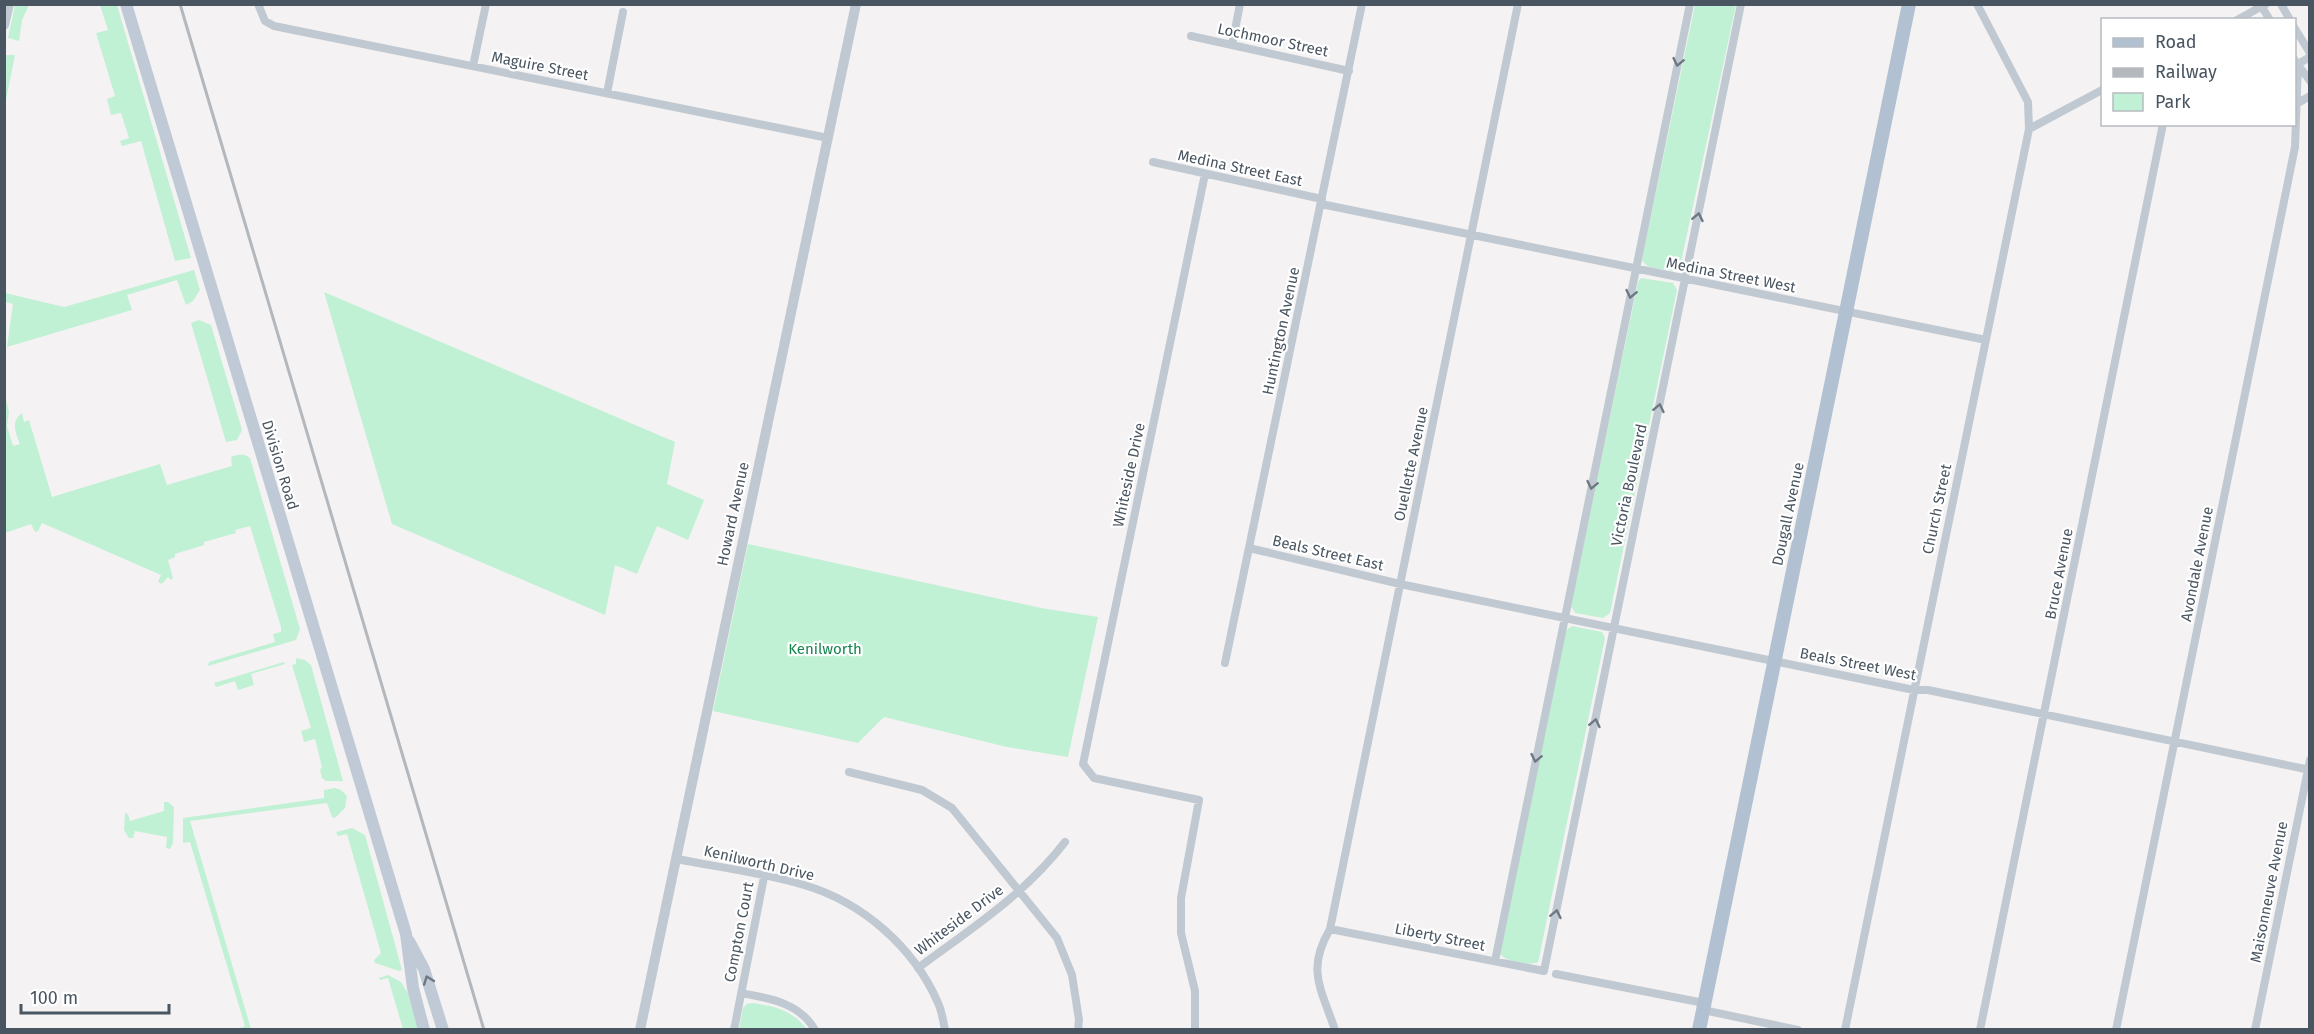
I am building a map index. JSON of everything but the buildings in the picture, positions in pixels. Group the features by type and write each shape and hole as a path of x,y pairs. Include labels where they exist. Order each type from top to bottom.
{"main road":[{"name":"Division Road","path":"126,4 406,934 413,988 424,1029"},
{"name":"Dougall Avenue","path":"1699,1029 1909,4"},
{"name":"Division Road","path":"406,934 424,969 443,1029"}],"street":[{"path":"4,25 9,4"},
{"name":"Maguire Street","path":"258,4 266,21 274,26 828,138"},
{"path":"473,66 486,4"},
{"name":"Howard Avenue","path":"640,1029 856,4"},
{"path":"1232,45 1240,4"},
{"name":"Huntington Avenue","path":"1225,663 1362,4"},
{"name":"Ouellette Avenue","path":"1335,1029 1318,979 1316,965 1320,947 1330,929 1518,4"},
{"path":"1495,961 1690,4"},
{"name":"Victoria Boulevard","path":"1544,971 1741,4"},
{"name":"Church Street","path":"1845,1029 2029,129 2028,102 1977,4"},
{"path":"2282,4 2289,18"},
{"path":"2240,18 2263,5"},
{"path":"607,93 623,12"},
{"path":"2296,29 2310,55 2296,62 2310,81"},
{"name":"Lochmoor Street","path":"1191,36 1349,71"},
{"name":"Avondale Avenue","path":"2116,1029 2295,147 2298,103 2296,62"},
{"path":"2029,129 2101,91"},
{"path":"2298,103 2310,96"},
{"name":"Bruce Avenue","path":"1980,1029 2163,126"},
{"name":"Medina Street East","path":"1153,162 1471,236"},
{"name":"Whiteside Drive","path":"1195,1029 1195,991 1181,933 1180,898 1198,800 1094,778 1083,764 1205,174"},
{"name":"Medina Street West","path":"1471,236 1986,340"},
{"name":"Beals Street East","path":"1249,548 1400,584"},
{"name":"Beals Street West","path":"1400,584 1914,690 1928,690 2308,770"},
{"name":"Maisonneuve Avenue","path":"2255,1029 2310,760"},
{"path":"849,772 922,790 952,808 1057,938 1072,975 1079,1020 1077,1029"},
{"name":"Whiteside Drive","path":"918,968 1021,891 1065,842"},
{"name":"Kenilworth Drive","path":"677,860 804,885 836,897 877,923 899,944 918,968 939,1004 945,1029"},
{"name":"Compton Court","path":"734,1029 764,877"},
{"name":"Liberty Street","path":"1330,929 1544,971"},
{"path":"1556,974 1798,1029"},
{"name":"Compton Court","path":"741,993 780,1001 808,1018 815,1029"}],"green space":[{"path":"15,5 29,5 22,20 19,41 8,38"},
{"path":"100,5 117,5 191,258 175,261 141,141 122,146 120,141 129,138 121,113 111,115 107,99 115,96 96,33 108,30"},
{"path":"1695,5 1736,5 1680,267 1674,271 1651,267 1642,259"},
{"path":"4,55 15,55 5,105"},
{"path":"194,270 200,290 193,301 186,305 177,280 127,295 132,310 7,347 13,304 5,302 5,293 64,307"},
{"path":"1641,278 1673,283 1677,290 1610,613 1603,618 1575,613 1571,606 1638,282"},
{"path":"324,292 675,442 667,484 704,500 688,540 657,526 637,574 615,565 605,615 392,524"},
{"path":"199,320 211,325 242,430 237,440 226,442 191,323"},
{"path":"5,396 9,412 7,426 13,446 20,444 15,424 22,413 24,422 29,420 52,497 160,464 167,485 232,466 231,457 234,456 243,455 250,458 300,629 296,640 208,666 209,662 275,642 273,634 281,632 250,526 175,554 175,557 168,560 173,578 171,580 168,577 162,584 158,582 161,575 42,523 35,532 31,524 5,533"},
{"name":"Kenilworth","path":"748,544 1041,608 1098,617 1068,757 1007,747 884,717 858,743 713,711"},
{"path":"1572,626 1602,632 1605,638 1538,962 1518,963 1500,954 1566,630"},
{"path":"296,658 305,660 311,665 343,781 326,781 322,778 320,770 322,767 315,739 304,742 301,731 311,728 292,665 296,664"},
{"path":"284,662 285,664 251,674 254,685 238,690 235,681 216,687 214,683"},
{"path":"335,788 347,796 345,808 335,818 332,817 327,803 190,821 251,1029 237,1029 245,1026 190,842 183,843 183,818 324,798 324,790"},
{"path":"164,802 174,807 173,843 170,849 166,848 167,837 135,831 133,838 129,838 124,830 125,813 128,814 130,821 164,811"},
{"path":"352,828 365,835 402,970 375,963 374,960 381,953 347,834 338,836 336,832"},
{"path":"388,975 401,982 408,993 419,1029 403,1029 388,978 380,980 379,978"},
{"path":"753,1003 783,1010 795,1017 807,1029 739,1029 743,1008"}],"railway":[{"path":"180,4 484,1030"}]}
